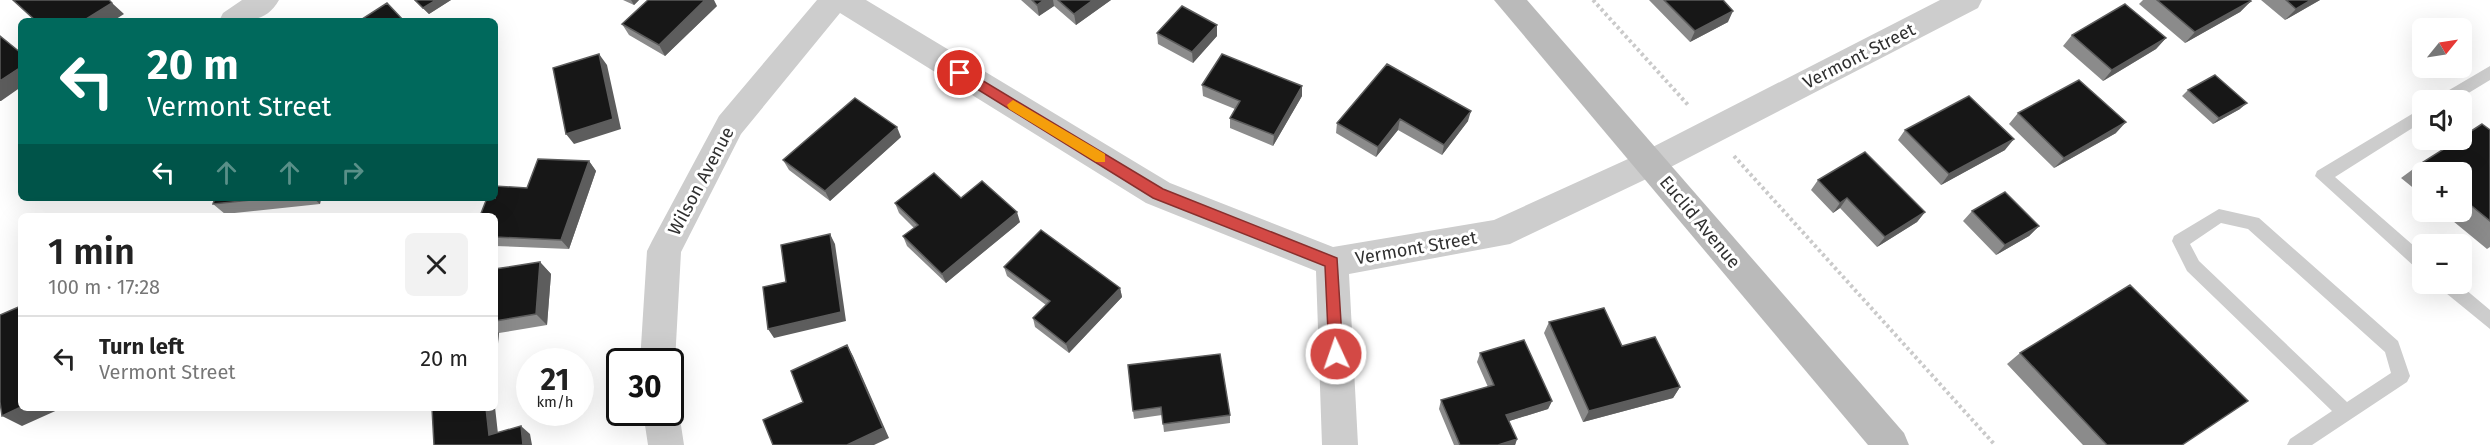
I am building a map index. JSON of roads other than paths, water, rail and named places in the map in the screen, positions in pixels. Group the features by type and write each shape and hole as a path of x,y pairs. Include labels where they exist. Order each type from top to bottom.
{"main road":[{"name":"Euclid Avenue","path":"1509,0 1891,445"}],"street":[{"path":"238,18 264,0"},
{"name":"Wilson Avenue","path":"658,348 664,250 730,125 834,0"},
{"name":"Vermont Street","path":"842,0 1158,194 1332,262 1498,234 1650,163 1967,0"},
{"path":"1332,262 1340,445"},
{"path":"663,426 666,445"}],"lane":[{"path":"2461,90 2490,72"},
{"path":"2412,120 2323,176 2412,254"},
{"path":"2296,445 2401,376 2392,347 2253,223 2219,216 2180,241 2193,267 2345,412"},
{"path":"2458,294 2490,321"}]}
